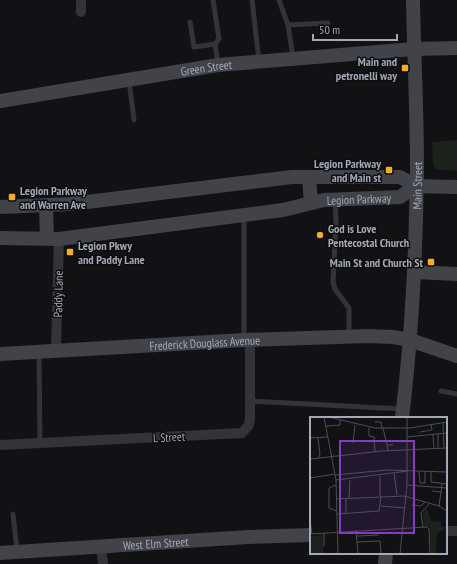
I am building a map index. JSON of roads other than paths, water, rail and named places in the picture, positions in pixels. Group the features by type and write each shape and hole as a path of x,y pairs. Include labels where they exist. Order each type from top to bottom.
{"main road":[{"name":"Main Street","path":"402,414 410,340 414,272 416,186 413,0"},
{"name":"Green Street","path":"0,101 218,65 414,49 457,48"},
{"name":"Legion Parkway","path":"0,208 46,206 264,179 309,177 400,177 416,186 400,197 335,199 283,210 53,239 0,238"},
{"path":"309,177 311,203"},
{"path":"416,186 457,187"},
{"path":"46,206 53,239"},
{"path":"414,272 457,274"},
{"name":"Frederick Douglass Avenue","path":"0,354 247,340 393,337 410,340 457,356"},
{"name":"West Elm Street","path":"0,553 310,535"},
{"path":"384,564 386,554"}],"street":[{"path":"81,0 81,12"},
{"name":"Paddy Lane","path":"53,239 56,350"},
{"name":"L Street","path":"0,445 237,434 246,430 249,425 250,401 247,340"},
{"path":"101,546 103,564"}],"lane":[{"path":"190,22 194,47 215,44 219,40 212,0"},
{"path":"252,0 259,62"},
{"path":"279,0 288,25 293,59"},
{"path":"288,25 328,23"},
{"path":"215,44 218,65"},
{"path":"129,80 134,120"},
{"path":"335,199 336,223 333,282 335,289 349,308 349,337"},
{"path":"244,215 247,340"},
{"path":"39,351 40,443"},
{"path":"441,390 457,394"},
{"path":"250,401 402,414"},
{"path":"13,514 17,552"}],"place":[{"name":"Main and petronelli way","path":"405,68"},
{"name":"Legion Parkway and Main st","path":"389,170"},
{"name":"Legion Parkway and Warren Ave","path":"12,197"},
{"name":"God is Love Pentecostal Church","path":"320,235"},
{"name":"Legion Pkwy and Paddy Lane","path":"70,252"},
{"name":"Main St and Church St","path":"431,262"}]}
